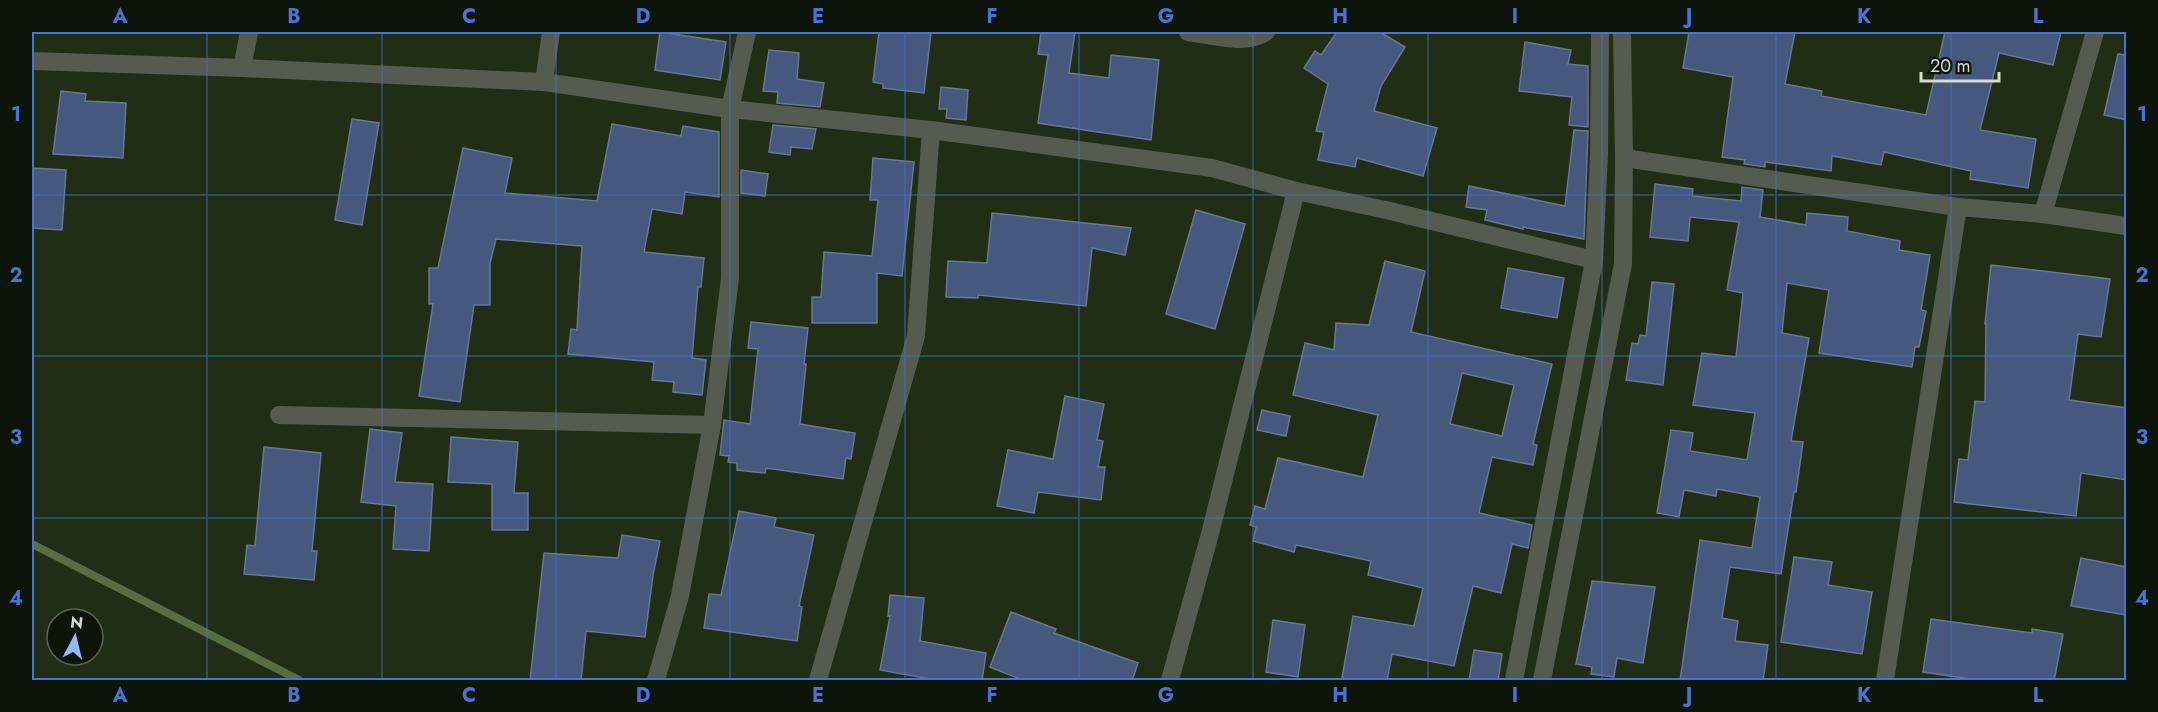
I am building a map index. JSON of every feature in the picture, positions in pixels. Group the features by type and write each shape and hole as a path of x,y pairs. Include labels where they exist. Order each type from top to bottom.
{"street":[{"path":"242,68 249,32"},
{"path":"544,82 551,32"},
{"path":"656,681 680,596 712,425 730,278 730,109 747,32"},
{"path":"1188,32 1230,38 1256,38 1266,32"},
{"path":"1514,681 1594,260 1599,154 1599,32"},
{"path":"1542,681 1623,264 1622,32"},
{"path":"2043,214 2095,32"},
{"path":"32,61 544,82 730,109 931,130 1212,168 1296,191 1594,260"},
{"path":"818,681 916,336 931,130"},
{"path":"1624,158 1958,207 2043,214 2127,226"},
{"path":"1170,681 1211,530 1296,191"},
{"path":"1885,681 1958,207"},
{"path":"279,415 712,425"}],"building":[{"path":"660,32 726,42 720,80 655,70"},
{"path":"879,32 931,32 924,93 883,88 883,84 873,82"},
{"path":"1041,32 1075,32 1069,73 1109,78 1111,55 1159,60 1151,140 1038,123 1048,55 1038,54"},
{"path":"1337,32 1380,32 1405,47 1381,86 1374,111 1437,128 1423,176 1357,158 1355,167 1318,160 1324,132 1316,131 1328,84 1304,68 1315,51 1321,55"},
{"path":"1689,32 1795,32 1785,84 1822,91 1821,96 1926,115 1945,32 2061,32 2053,65 1999,53 1980,130 2036,139 2028,188 1970,179 1971,171 1884,152 1881,165 1832,156 1831,171 1765,162 1765,167 1744,164 1745,160 1722,157 1733,77 1683,68"},
{"path":"1525,42 1571,50 1568,64 1588,66 1588,127 1569,125 1572,97 1519,91"},
{"path":"769,50 799,53 797,79 824,83 820,107 777,103 778,92 763,91"},
{"path":"2118,54 2127,55 2127,120 2104,115"},
{"path":"941,87 968,90 966,120 946,118 947,109 939,109"},
{"path":"61,91 86,94 85,101 126,103 123,158 53,154"},
{"path":"352,119 379,123 362,225 335,220"},
{"path":"612,124 681,136 683,126 719,132 719,197 685,192 682,214 652,209 644,252 704,258 701,287 698,287 692,358 706,360 702,395 673,392 674,382 652,380 654,362 568,354 571,329 577,330 582,246 496,239 490,263 490,305 474,305 460,402 419,396 433,304 429,304 429,268 438,268 463,148 512,158 505,193 597,201"},
{"path":"773,125 816,129 812,149 791,147 790,155 769,152"},
{"path":"1574,130 1588,131 1584,239 1485,220 1487,210 1466,207 1469,186 1565,206"},
{"path":"873,158 914,162 902,276 877,273 877,323 812,323 812,297 821,297 824,252 872,256 878,200 870,200"},
{"path":"32,168 66,170 62,230 32,228"},
{"path":"741,170 768,174 765,196 741,193"},
{"path":"1655,184 1693,189 1692,196 1741,201 1742,187 1763,190 1760,217 1806,225 1807,213 1848,217 1847,231 1900,241 1899,250 1930,255 1921,310 1926,311 1919,347 1915,347 1912,367 1819,353 1829,290 1787,283 1782,333 1809,338 1791,441 1803,442 1781,574 1730,567 1722,618 1738,621 1735,641 1768,645 1763,681 1680,681 1700,540 1752,548 1760,497 1717,489 1716,496 1684,490 1679,517 1657,513 1671,430 1693,433 1690,451 1747,460 1755,413 1693,405 1702,353 1736,357 1743,293 1727,290 1739,222 1690,217 1688,241 1650,237"},
{"path":"1196,210 1245,224 1215,329 1166,314"},
{"path":"992,213 1131,228 1125,255 1092,248 1086,306 978,295 978,298 946,297 948,261 987,263"},
{"path":"1385,261 1425,271 1411,332 1552,364 1533,444 1537,445 1533,465 1492,457 1479,513 1532,525 1528,548 1512,544 1501,593 1473,586 1454,666 1392,654 1387,681 1358,681 1342,678 1353,616 1414,626 1423,588 1368,575 1371,561 1296,545 1294,552 1253,541 1256,527 1250,525 1255,506 1265,509 1278,458 1363,477 1378,415 1293,395 1305,343 1334,350 1336,323 1369,325","holes":["1462,373 1514,385 1502,436 1450,424"]},
{"path":"1991,265 2110,279 2101,337 2078,334 2069,400 2127,408 2127,480 2081,473 2076,516 1954,502 1959,459 1968,460 1975,401 1985,402 1985,324"},
{"path":"1508,268 1564,278 1557,318 1501,308"},
{"path":"1652,282 1674,284 1663,385 1626,380 1632,343 1638,344 1640,335 1646,336"},
{"path":"751,322 808,328 800,424 855,433 851,459 846,458 843,479 766,468 765,473 737,470 737,463 728,462 729,456 720,455 724,420 750,424 758,349 748,348"},
{"path":"1065,396 1104,404 1097,440 1103,441 1098,467 1105,467 1101,500 1038,492 1034,513 997,506 1008,450 1053,459"},
{"path":"1262,410 1290,416 1286,436 1257,430"},
{"path":"370,429 402,433 395,482 433,484 429,551 393,549 396,506 361,502"},
{"path":"451,437 518,442 514,493 528,493 528,530 492,530 492,484 448,482"},
{"path":"264,447 321,453 312,551 317,551 314,580 244,574 247,545 255,546"},
{"path":"739,511 776,518 774,527 814,535 799,606 802,607 797,641 704,628 709,594 721,595"},
{"path":"622,535 660,541 645,637 586,631 581,681 530,681 544,553 618,558"},
{"path":"1794,557 1832,562 1828,585 1872,592 1862,654 1781,642"},
{"path":"2081,558 2127,567 2127,615 2071,606"},
{"path":"1592,581 1655,587 1643,663 1617,658 1614,677 1591,674 1592,667 1576,664"},
{"path":"890,595 924,598 920,641 986,653 982,681 941,681 880,670 890,616 888,616"},
{"path":"1011,612 1056,629 1054,633 1138,663 1132,681 1025,681 990,667"},
{"path":"1931,619 2032,633 2032,629 2063,634 2054,681 1984,681 1923,672"},
{"path":"1273,620 1305,625 1298,677 1266,672"},
{"path":"1474,650 1502,654 1498,681 1469,681"}],"waterway":[{"path":"32,544 299,680"}]}
